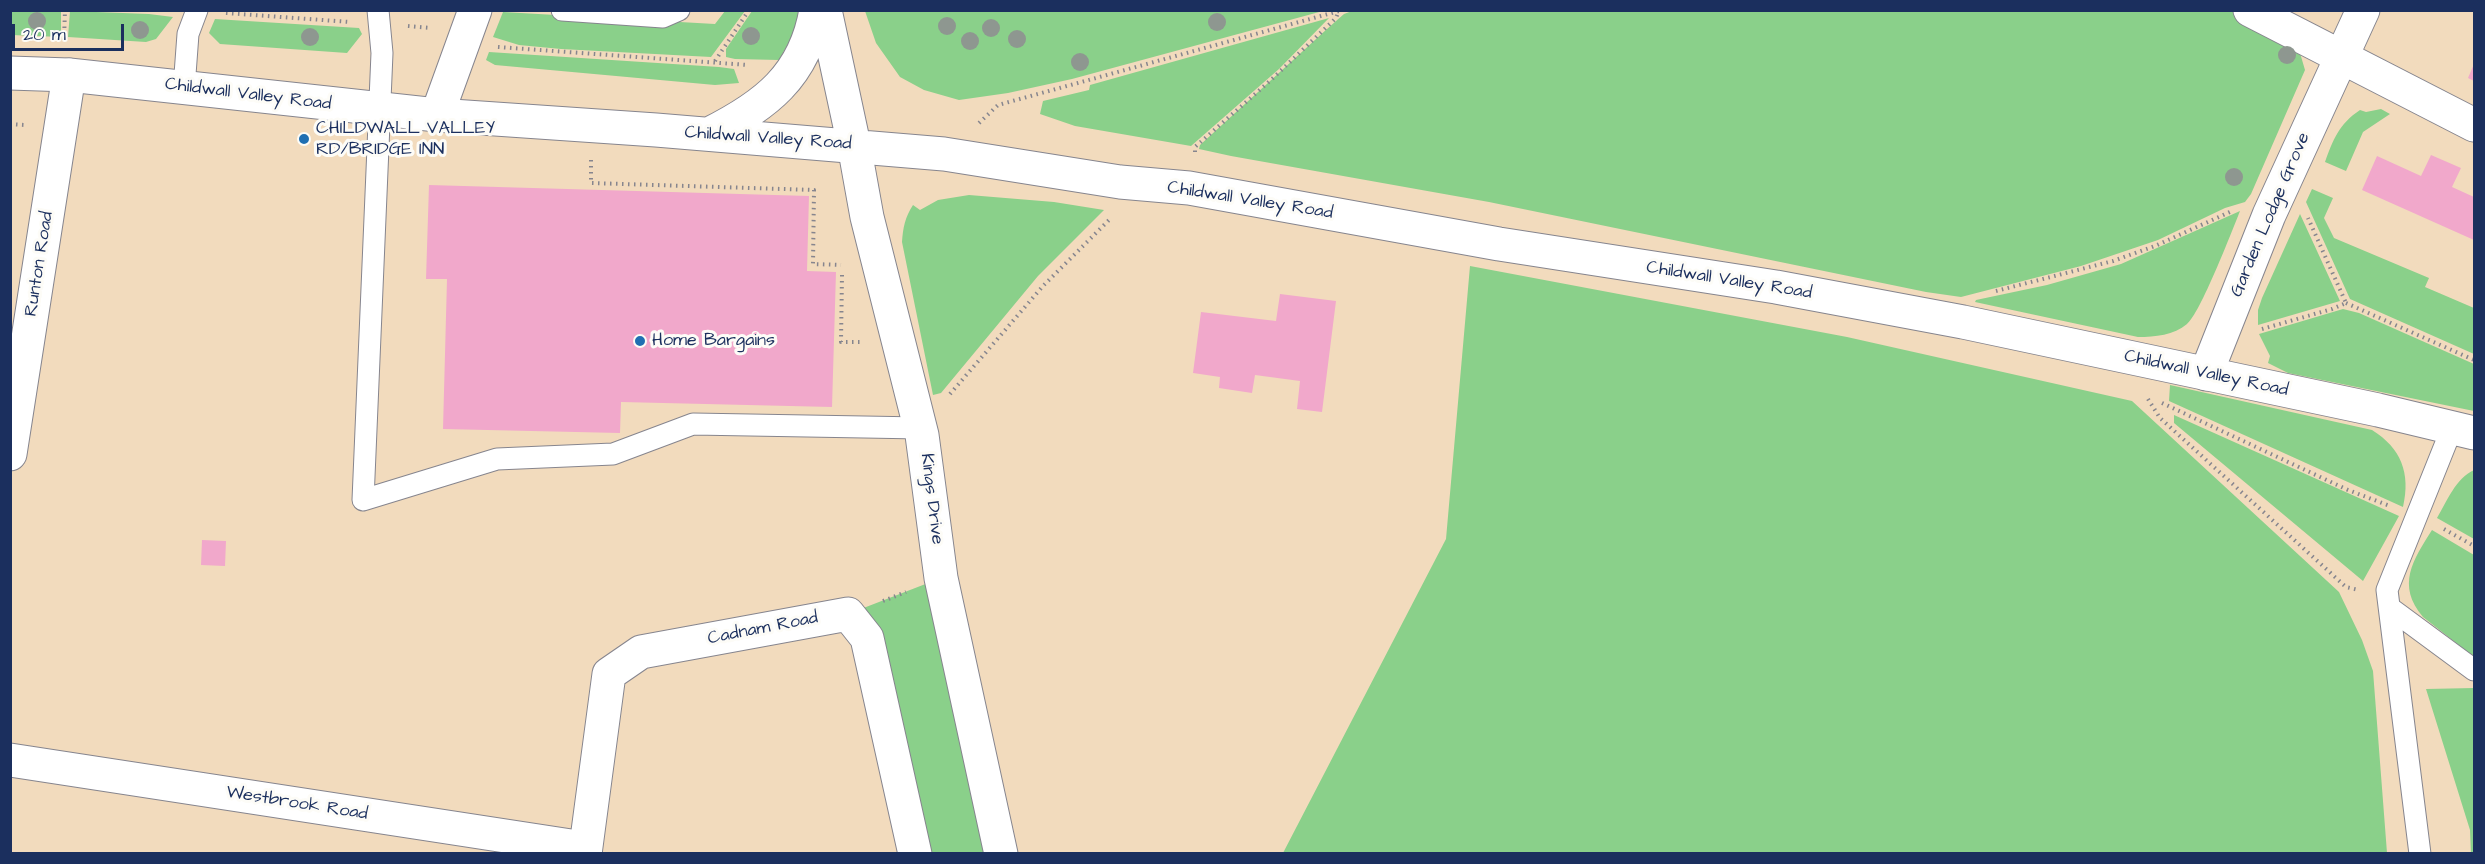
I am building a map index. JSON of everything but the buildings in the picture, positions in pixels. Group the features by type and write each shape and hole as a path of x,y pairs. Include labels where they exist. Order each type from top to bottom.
{"street":[{"path":"437,115 475,10"},
{"path":"709,134 745,116 775,93 794,70 803,52 816,10"},
{"name":"Kings Drive","path":"825,10 867,217 921,428 941,578 1001,854"},
{"path":"2250,10 2475,125"},
{"name":"Garden Lodge Grove","path":"2206,374 2273,205 2363,10"},
{"name":"Childwall Valley Road","path":"10,73 69,75 437,115 854,145 945,154 1120,182 1189,188 1499,244 1776,287 1964,322 2463,430"},
{"name":"Runton Road","path":"10,454 69,75"},
{"path":"848,614 867,638 915,854"},
{"name":"Cadnam Road","path":"584,851 609,674 641,652 848,614"},
{"name":"Westbrook Road","path":"10,760 584,851"}],"lane":[{"path":"184,88 188,34 196,10"},
{"path":"378,10 382,53 363,500 497,459 613,454 693,424 921,428"},
{"path":"562,10 663,17 679,10"},
{"path":"2420,854 2387,590 2418,518 2463,430"},
{"path":"2389,603 2475,670"}],"path":[{"path":"715,62 749,10"},
{"path":"945,154 998,105 1339,10"},
{"path":"1189,188 1195,147 1271,80 1336,18 1339,10"},
{"path":"591,125 591,183 814,190 813,264 842,265 841,342 898,342"},
{"path":"945,399 1043,286 1114,214 1120,182"},
{"path":"1964,322 1968,299 2113,261 2156,246 2222,214 2242,208 2273,205 2303,207 2346,303 2475,360"},
{"path":"2227,320 2256,330 2346,303"},
{"path":"2389,603 2346,588 2160,418 2145,395 2348,490 2440,527 2475,546"},
{"path":"848,614 941,578"}],"green space":[{"path":"11,10 61,11 61,37 11,35"},
{"path":"865,10 1323,11 1072,79 1008,93 959,100 924,90 900,77 876,43"},
{"path":"70,11 173,17 156,39 146,42 68,37"},
{"path":"725,11 745,11 711,57 561,49 519,45 493,37 503,12 715,24"},
{"path":"752,11 801,11 799,24 779,60 726,57 726,49"},
{"path":"1352,11 2240,11 2300,53 2305,70 2251,194 2245,202 2225,208 2158,240 2081,266 1961,297 1926,292 1489,202 1199,149 1200,145 1327,29 1344,14"},
{"path":"1329,18 1279,69 1191,146 1075,126 1040,114 1043,101 1089,90 1090,85"},
{"path":"215,19 359,28 362,34 347,53 220,44 209,33"},
{"path":"489,52 719,67 734,69 739,83 715,85 495,65 486,60"},
{"path":"2381,109 2390,114 2363,132 2346,171 2325,162 2334,140 2353,115 2360,110 2366,112"},
{"path":"2312,189 2333,198 2324,218 2334,238 2429,278 2425,287 2474,308 2474,354 2350,299 2306,202"},
{"path":"969,195 1054,202 1104,210 1038,276 941,393 933,395 902,242 904,227 913,205 920,210 938,200"},
{"path":"2240,211 2200,305 2187,324 2170,333 2138,337 1975,302 2121,264"},
{"path":"2300,214 2340,301 2258,325 2258,310 2262,298"},
{"path":"1470,266 1847,337 2132,401 2339,592 2362,640 2373,671 2387,853 1283,853 1446,539"},
{"path":"2343,309 2359,313 2474,364 2474,411 2288,373 2268,363 2270,356 2259,334"},
{"path":"2170,385 2372,430 2397,453 2406,483 2403,507 2169,401"},
{"path":"2174,415 2399,516 2363,581 2174,423"},
{"path":"2474,470 2474,539 2437,518 2457,484"},
{"path":"2432,530 2474,555 2474,657 2423,617 2410,594 2410,573"},
{"path":"941,578 999,853 911,853 848,614"},
{"path":"2474,688 2474,853 2471,854 2470,830 2426,689"}],"place":[{"name":"CHILDWALL VALLEY RD/BRIDGE INN","path":"304,139"},
{"name":"Home Bargains","path":"640,341"}]}
